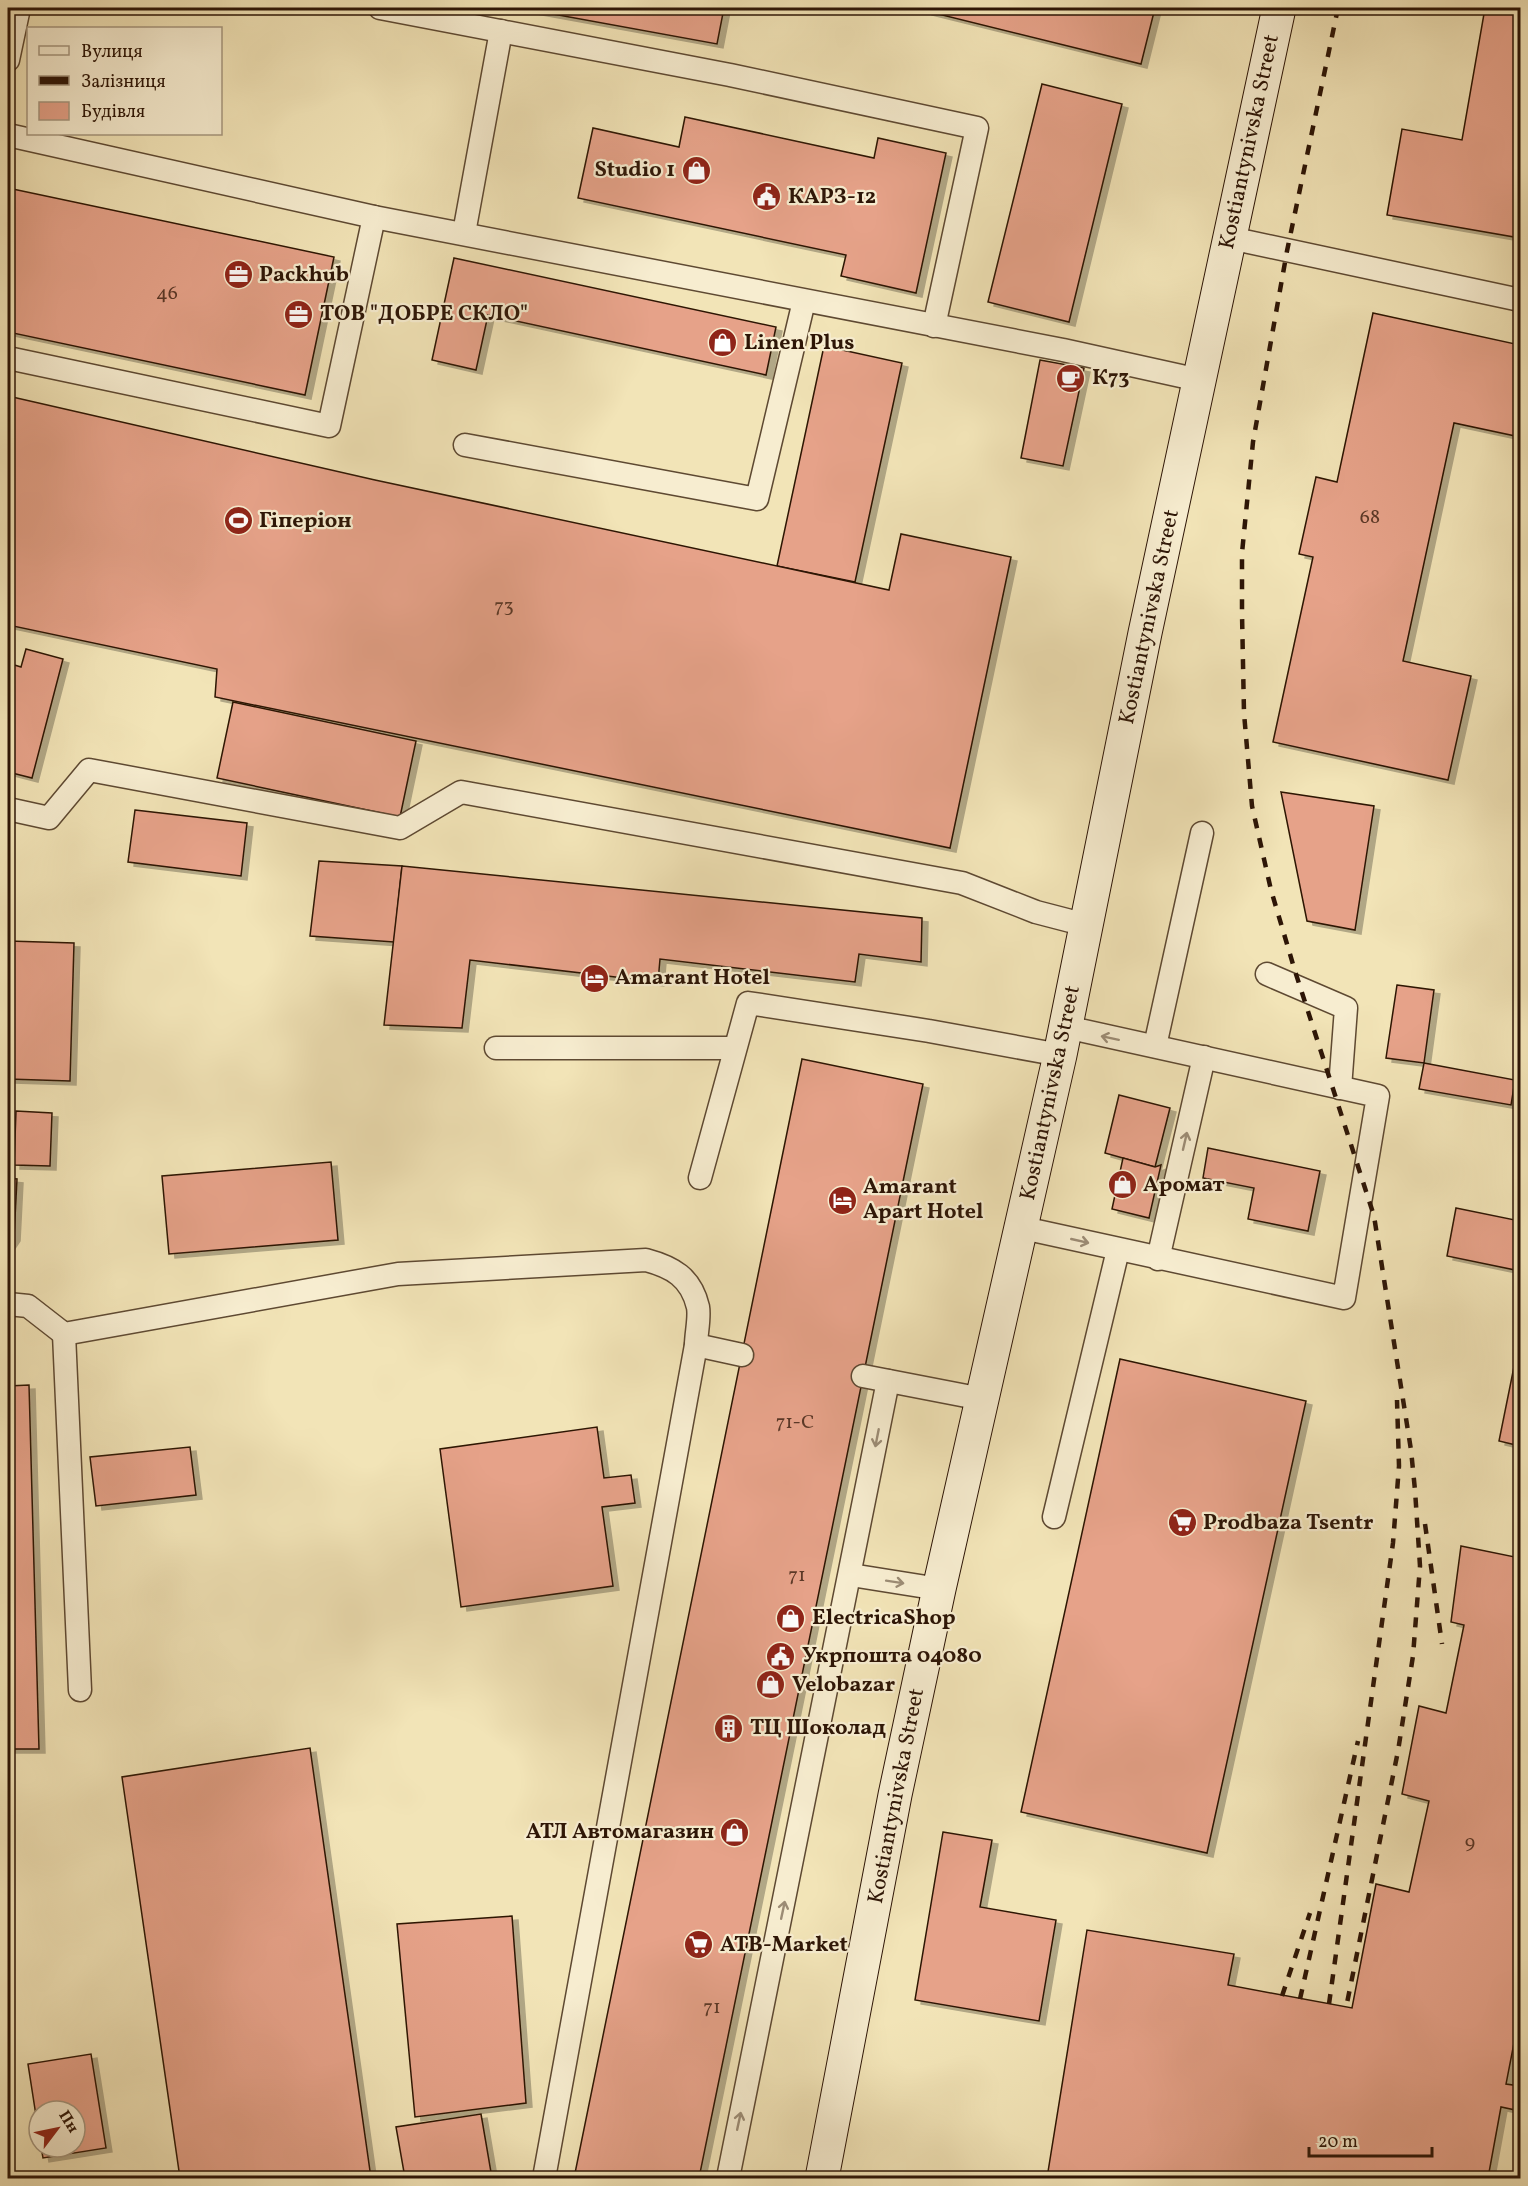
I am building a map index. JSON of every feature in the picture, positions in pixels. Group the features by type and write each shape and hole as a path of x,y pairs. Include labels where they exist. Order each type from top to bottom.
{"main road":[{"name":"Kostiantynivska Street","path":"822,2178 895,1795 982,1399 1023,1228 1199,380 1279,8"}],"lane":[{"path":"8,60 19,8"},
{"path":"380,8 730,75 977,128 934,326"},
{"path":"464,233 501,31"},
{"path":"8,135 374,217 1063,350 1199,380"},
{"path":"8,358 329,426 374,217"},
{"path":"1230,238 1521,300"},
{"path":"465,445 757,499 804,301"},
{"path":"8,809 49,818 89,770 400,828 461,792 962,884 1036,912 1086,925"},
{"path":"1155,1046 1202,833"},
{"path":"1267,974 1346,1008 1340,1088"},
{"path":"700,1178 748,1003 1063,1041 1155,1046 1378,1096 1344,1298 1023,1228"},
{"path":"496,1048 734,1048"},
{"path":"1158,1259 1204,1057"},
{"path":"1054,1517 1118,1250"},
{"path":"8,1304 28,1306 64,1334 398,1274 646,1260 670,1266 684,1278 698,1307 696,1345 544,2178"},
{"path":"64,1334 80,1690"},
{"path":"696,1345 742,1355"},
{"path":"863,1376 982,1399"},
{"path":"728,2178 851,1575 888,1381"},
{"path":"851,1575 939,1590"}],"building":[{"path":"520,8 724,8 717,44"},
{"path":"927,8 1155,8 1141,64 926,11"},
{"path":"1485,8 1520,8 1520,238 1387,215 1402,129 1462,140"},
{"path":"1042,84 1122,104 1069,322 988,302"},
{"path":"685,117 874,158 878,138 946,153 916,293 841,276 846,255 578,198 593,128 679,147"},
{"path":"8,188 334,257 305,395 8,332"},
{"path":"454,258 776,327 766,375 488,315 476,370 432,360"},
{"path":"1373,313 1520,345 1520,437 1454,423 1403,661 1471,676 1448,780 1273,742 1313,557 1299,554 1316,477 1337,482"},
{"path":"824,346 902,363 855,582 777,566"},
{"path":"1040,360 1084,368 1063,466 1021,458"},
{"path":"8,396 375,480 889,590 901,534 1011,557 950,848 215,697 217,669 8,625"},
{"path":"26,649 63,659 32,778 8,772 8,663 21,667"},
{"path":"233,702 416,741 400,817 217,778"},
{"path":"1281,792 1374,806 1355,930 1307,921"},
{"path":"135,810 247,823 241,876 128,862"},
{"path":"319,861 402,866 394,942 310,936"},
{"path":"402,866 922,918 921,962 859,954 855,982 660,959 658,982 470,960 462,1028 384,1025"},
{"path":"8,941 74,943 70,1081 8,1079"},
{"path":"1397,985 1434,990 1424,1063 1386,1058"},
{"name":"ТЦ Шоколад","path":"802,1059 923,1084 699,2178 574,2178"},
{"path":"1424,1063 1515,1080 1511,1105 1419,1089"},
{"path":"1119,1095 1170,1108 1155,1167 1105,1153"},
{"path":"16,1111 52,1113 50,1166 14,1165"},
{"path":"1208,1148 1320,1171 1308,1231 1248,1219 1254,1188 1203,1178"},
{"path":"1123,1158 1155,1167 1161,1165 1149,1218 1112,1209"},
{"path":"331,1162 338,1240 169,1254 162,1176"},
{"path":"8,1178 17,1179 14,1237 8,1246"},
{"path":"1456,1208 1520,1221 1520,1271 1447,1256"},
{"path":"1520,1337 1520,1446 1499,1441"},
{"name":"Prodbaza Tsentr","path":"1120,1359 1306,1401 1207,1853 1021,1812"},
{"path":"29,1385 39,1749 8,1749 8,1386"},
{"path":"597,1427 604,1478 631,1475 635,1503 602,1507 613,1586 461,1607 440,1449"},
{"path":"190,1447 196,1495 96,1506 90,1457"},
{"path":"1461,1546 1520,1558 1520,2012 1506,2084 1520,2086 1520,2111 1501,2107 1488,2178 1047,2178 1087,1930 1234,1954 1228,1985 1352,2008 1376,1884 1409,1892 1429,1801 1402,1794 1419,1706 1446,1713 1464,1625 1451,1622"},
{"path":"310,1748 371,2178 180,2178 122,1777"},
{"path":"943,1832 992,1840 980,1907 1056,1920 1039,2021 915,2000"},
{"path":"512,1916 526,2103 415,2117 397,1924"},
{"path":"91,2054 106,2148 87,2151 87,2099 33,2099 28,2064"},
{"path":"481,2114 492,2178 405,2178 396,2127"}],"railway":[{"path":"1338,8 1287,251 1253,442 1242,553 1242,613 1244,713 1252,806 1271,890 1295,971 1374,1216 1411,1450 1415,1490 1420,1566 1413,1656 1398,1751 1346,2008"},
{"path":"1329,2004 1393,1543 1399,1466 1397,1400"},
{"path":"1425,1524 1442,1644"},
{"path":"1300,1999 1358,1741"},
{"path":"1282,1996 1310,1913"}],"place":[{"name":"Studio 1","path":"696,170"},
{"name":"КАРЗ-12","path":"767,197"},
{"name":"Packhub","path":"238,275"},
{"name":"ТОВ \"ДОБРЕ СКЛО\"","path":"299,314"},
{"name":"Linen Plus","path":"723,343"},
{"name":"К73","path":"1071,378"},
{"name":"Гіперіон","path":"238,521"},
{"name":"Amarant Hotel","path":"594,978"},
{"name":"Аромат","path":"1122,1185"},
{"name":"Amarant Apart Hotel","path":"842,1200"},
{"name":"Prodbaza Tsentr","path":"1182,1523"},
{"name":"ElectricaShop","path":"791,1618"},
{"name":"Укрпошта 04080","path":"781,1656"},
{"name":"Velobazar","path":"771,1685"},
{"name":"ТЦ Шоколад","path":"729,1728"},
{"name":"АТЛ Автомагазин","path":"735,1832"},
{"name":"ATB-Market","path":"699,1945"}]}
